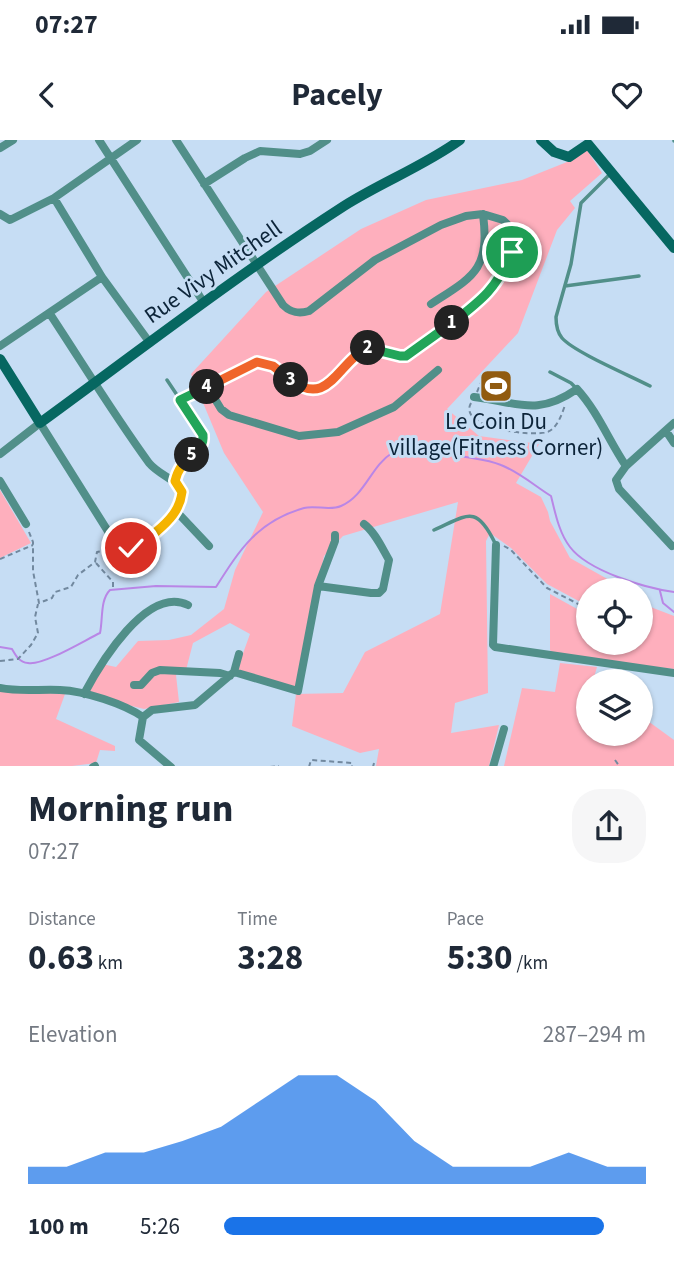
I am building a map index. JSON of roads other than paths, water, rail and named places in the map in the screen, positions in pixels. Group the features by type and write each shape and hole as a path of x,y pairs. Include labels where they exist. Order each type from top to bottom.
{"street":[{"path":"0,148 13,140"},
{"path":"99,140 204,303"},
{"path":"0,214 10,220 18,218 54,198 136,140"},
{"path":"176,140 283,305 292,312 309,310 375,260 441,225 466,216 483,214 503,220 510,227 514,239 512,252 502,276 487,296 412,354 400,356 369,348 356,353 330,384 308,390 273,366 257,362 180,400"},
{"path":"204,184 260,151 300,154 327,140"},
{"name":"Rue Vivy Mitchell","path":"0,454 257,265 347,204 435,157 460,140"},
{"path":"541,140 554,152 569,158 590,142 611,173 674,248"},
{"path":"54,198 102,278 150,343"},
{"path":"431,304 466,281 477,268 486,240 483,214"},
{"path":"0,346 102,278"},
{"path":"0,359 116,544 126,549 131,548 170,521 182,492 175,481 156,472 125,430 50,314"},
{"path":"207,386 221,409 229,415 299,436 338,432 394,407 438,370"},
{"path":"474,397 526,406 543,405 574,392 588,402 626,466"},
{"path":"672,545 617,485 618,475 626,466 674,423"},
{"path":"666,431 674,443"},
{"path":"0,481 26,524"},
{"path":"176,511 209,546"},
{"path":"318,586 371,593 382,591 390,562 376,541 374,532 364,524"},
{"path":"134,685 141,685 152,673 160,670 232,674 295,691 300,690 318,586 335,535"},
{"path":"496,545 495,647 674,673"},
{"path":"84,694 100,664 140,616 166,601 188,605"},
{"path":"170,766 139,740 143,718 152,710 195,705 232,674 239,654"},
{"path":"0,688 63,690 84,694 133,710 143,718"},
{"path":"493,766 503,729"}],"lane":[{"path":"611,173 581,203 565,286 556,317 559,332 569,344 650,386"},
{"path":"565,286 639,275"},
{"path":"550,372 571,383 574,392"},
{"path":"167,380 203,435 204,441 180,466 175,481"},
{"path":"434,530 466,516 475,516 485,523 496,545"}],"waterway":[{"path":"0,647 12,649 20,660 35,663 75,646 100,633 103,604 110,590 156,586 216,587 242,549 274,520 304,508 341,506 356,495 385,459 392,453 408,448 486,460 514,471 551,496 563,535 578,556 618,577 674,592"},
{"path":"660,591 663,603 674,612"}],"place":[{"name":"Le Coin Du village(Fitness Corner)","path":"496,386"}]}
